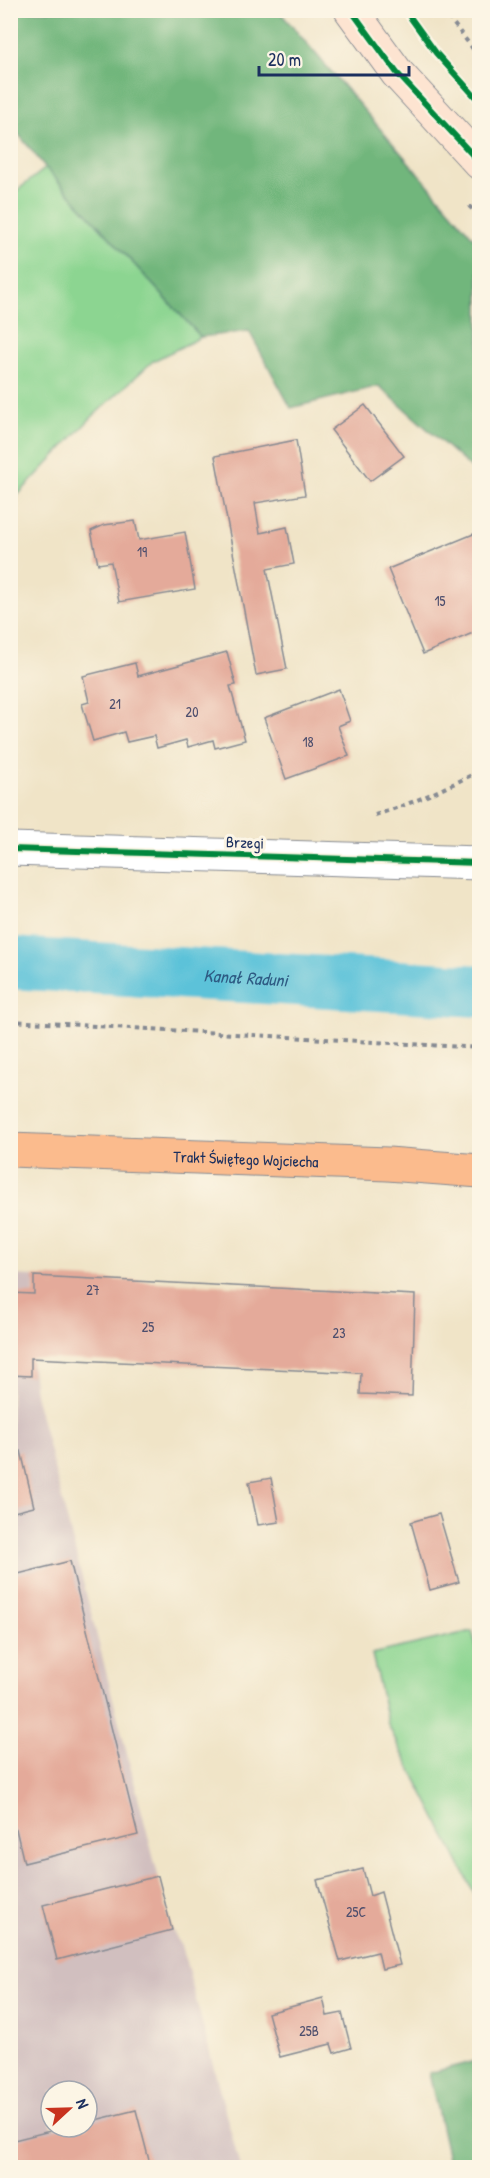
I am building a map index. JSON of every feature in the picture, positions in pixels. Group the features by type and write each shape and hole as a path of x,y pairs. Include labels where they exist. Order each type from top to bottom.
{"main road":[{"name":"Trakt Świętego Wojciecha","path":"10,1150 388,1164 480,1171"}],"street":[{"path":"351,10 397,73 480,163"},
{"name":"Brzegi","path":"10,849 480,863"}],"path":[{"path":"443,10 480,57"},
{"path":"10,1021 480,1048"}],"shaded area":[{"path":"11,1275 34,1276 31,1358 35,1394 172,1930 182,1947 240,2167 11,2168"}],"green space":[{"path":"10,11 279,11 479,244 479,475 379,386 291,408 249,331 201,337 46,168 11,125"},
{"path":"46,168 201,337 153,361 91,418 11,502 11,195"},
{"path":"472,1631 480,1660 479,1902 388,1725 372,1654"},
{"path":"479,2060 479,2167 450,2167 429,2073"}],"building":[{"path":"365,405 404,456 370,481 331,430"},
{"path":"296,440 305,495 255,503 260,533 287,527 294,564 267,569 287,669 256,675 215,456"},
{"path":"135,521 139,540 185,532 195,589 119,602 111,562 98,564 91,531 104,525"},
{"path":"476,533 480,541 480,630 423,654 388,569"},
{"path":"227,652 236,685 230,686 245,740 215,748 213,740 188,747 186,740 157,748 154,736 127,742 124,732 93,741 82,704 89,702 83,676 135,663 138,676"},
{"path":"339,689 350,721 338,726 349,756 286,779 264,718"},
{"path":"34,1276 415,1295 412,1396 360,1394 361,1373 31,1358 31,1376 10,1375 10,1293 34,1294"},
{"path":"21,1451 34,1507 10,1513 10,1454"},
{"path":"271,1478 279,1522 258,1525 249,1482"},
{"path":"439,1514 459,1582 430,1590 411,1522"},
{"path":"70,1561 138,1835 24,1863 16,1829 10,1831 10,1576"},
{"path":"363,1869 370,1896 381,1892 400,1965 382,1969 378,1952 340,1961 317,1880"},
{"path":"158,1876 172,1930 57,1960 43,1905"},
{"path":"323,1998 327,2016 342,2013 351,2048 334,2053 331,2044 280,2057 268,2013"},
{"path":"136,2110 151,2168 10,2168 10,2141 39,2134 39,2139 99,2139 99,2119"}],"waterway":[{"name":"Kanał Raduni","path":"10,963 480,991"}],"cycle path":[{"path":"351,10 397,73 480,163"},
{"path":"405,10 436,53 480,102"},
{"path":"10,849 480,863"}]}
